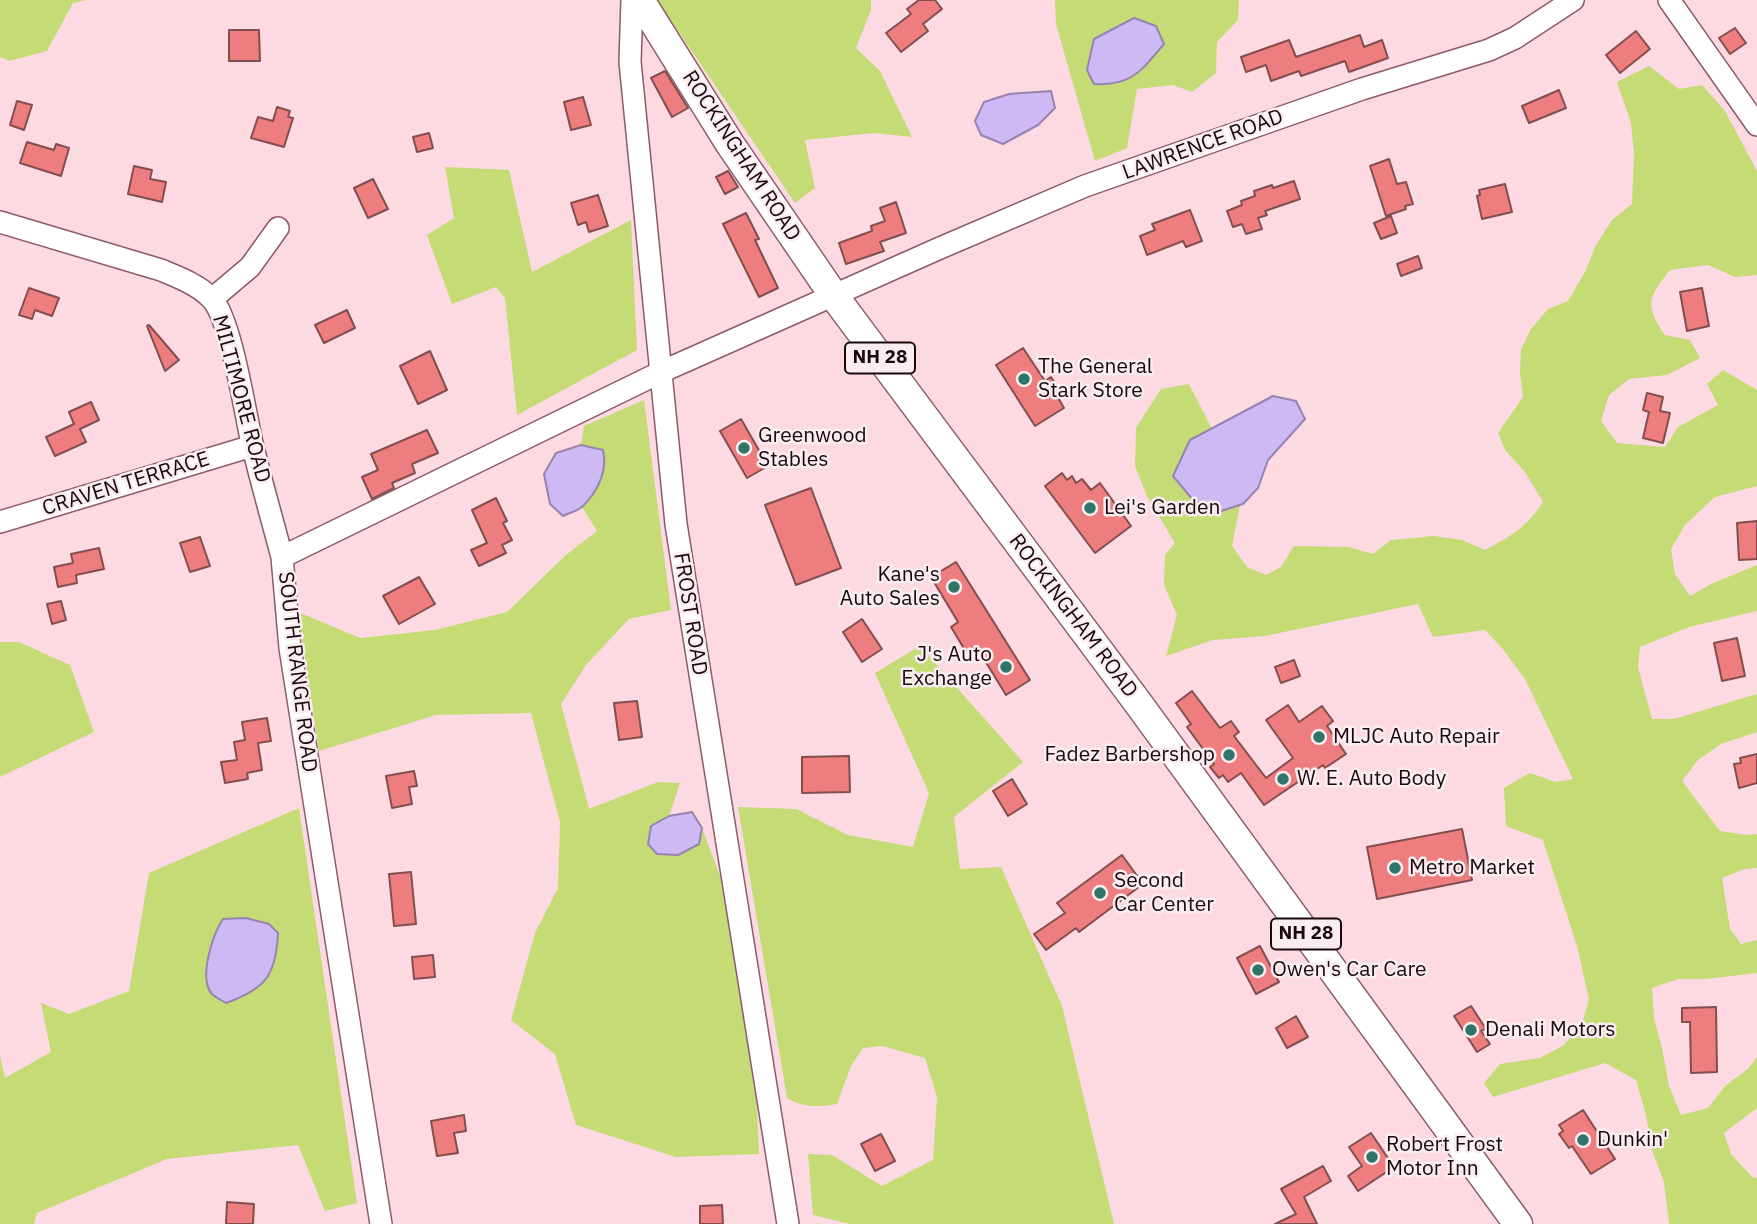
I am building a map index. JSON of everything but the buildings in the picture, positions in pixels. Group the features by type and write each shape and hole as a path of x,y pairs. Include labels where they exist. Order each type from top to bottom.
{"main road":[{"name":"ROCKINGHAM ROAD","path":"640,0 730,144 834,296 1145,713 1518,1224"}],"street":[{"name":"FROST ROAD","path":"632,0 630,62 676,524 788,1224"},
{"name":"LAWRENCE ROAD","path":"834,296 1085,186 1362,89 1489,50 1515,38 1573,0"},
{"path":"1669,0 1757,125"},
{"name":"MILTIMORE ROAD","path":"0,222 161,270 180,278 212,299 221,313 229,340 282,557"},
{"path":"212,299 250,267 278,228"},
{"name":"SOUTH RANGE ROAD","path":"381,1224 290,648 282,557 661,372 834,296"},
{"name":"CRAVEN TERRACE","path":"0,522 253,446"}],"green space":[{"path":"0,0 87,0 73,3 47,51 9,61 0,57"},
{"path":"657,0 871,0 871,10 856,48 880,71 912,137 874,133 805,140 815,188 795,203"},
{"path":"1055,0 1239,0 1238,20 1217,42 1216,73 1192,92 1173,85 1137,89 1127,148 1095,161 1056,24"},
{"path":"1649,66 1679,89 1702,85 1725,111 1757,171 1757,275 1735,277 1708,265 1670,270 1653,295 1651,301 1654,316 1665,335 1690,340 1700,358 1667,375 1629,379 1609,395 1601,421 1617,443 1665,447 1678,427 1718,405 1707,384 1723,370 1757,390 1757,486 1715,497 1685,525 1671,549 1675,574 1690,596 1757,565 1757,611 1689,627 1640,647 1638,667 1652,719 1674,719 1757,694 1757,732 1721,744 1698,760 1682,781 1720,831 1757,834 1757,868 1745,869 1722,878 1730,929 1741,944 1757,940 1757,973 1706,979 1678,979 1652,988 1654,1018 1669,1086 1681,1115 1708,1108 1726,1085 1748,1069 1757,1057 1757,1108 1724,1133 1731,1154 1752,1177 1757,1178 1757,1224 1669,1224 1664,1182 1652,1150 1636,1080 1605,1063 1493,1097 1484,1083 1500,1064 1540,1058 1564,1045 1582,1024 1589,999 1577,946 1543,840 1506,826 1504,788 1530,773 1556,782 1573,779 1525,679 1502,648 1485,630 1433,637 1418,604 1265,636 1213,640 1166,656 1177,615 1164,585 1165,555 1175,543 1147,496 1135,466 1136,428 1161,389 1189,384 1212,429 1190,440 1218,511 1240,504 1232,546 1247,567 1266,575 1281,567 1294,546 1349,547 1373,554 1391,540 1434,536 1462,540 1485,550 1518,530 1543,502 1525,472 1505,450 1498,433 1523,397 1521,349 1531,329 1548,309 1568,301 1612,220 1632,204 1634,153 1631,123 1617,82"},
{"path":"445,167 509,170 532,272 631,220 637,350 517,415 505,298 496,287 452,304 427,235 454,218"},
{"path":"644,400 671,610 629,619 586,665 561,704 589,809 658,782 680,783 669,816 651,826 699,844 702,828 728,897 756,1090 759,1154 676,1157 576,1125 555,1054 511,1020 535,933 558,888 560,822 531,713 436,715 319,751 298,612 360,638 435,630 507,612 566,555 597,531 582,507 602,478 602,450 581,445 584,426"},
{"path":"0,642 19,642 70,665 94,732 0,777"},
{"path":"920,646 1023,762 954,817 960,869 1001,867 1062,1006 1114,1224 850,1224 813,1215 808,1154 832,1155 882,1186 933,1160 937,1097 925,1058 882,1046 863,1048 851,1066 837,1104 811,1106 787,1098 738,807 796,809 848,835 913,847 929,793 875,673"},
{"path":"299,808 357,1203 325,1211 298,1145 167,1159 37,1213 34,1224 0,1224 0,1055 5,1078 51,1052 41,1003 69,1014 129,991 149,873"}],"shaded area":[{"path":"1134,18 1156,26 1164,44 1135,75 1118,82 1094,84 1087,70 1094,39"},
{"path":"1051,91 1055,108 1038,125 1003,144 981,135 975,121 984,102 1009,94"},
{"path":"1273,396 1296,401 1305,419 1268,460 1258,488 1243,504 1218,512 1193,500 1173,476 1190,440"},
{"path":"581,445 603,450 603,473 593,494 583,506 563,516 550,504 544,474 556,453"},
{"path":"692,812 702,828 699,844 678,855 657,854 648,844 651,826 669,816"},
{"path":"246,918 269,924 278,933 275,960 266,979 259,986 226,1003 212,994 208,987 208,956 223,919"}],"place":[{"name":"The General Stark Store","path":"1024,379"},
{"name":"Greenwood Stables","path":"744,448"},
{"name":"Lei's Garden","path":"1090,508"},
{"name":"Kane's Auto Sales","path":"954,587"},
{"name":"J's Auto Exchange","path":"1006,667"},
{"name":"MLJC Auto Repair","path":"1319,737"},
{"name":"Fadez Barbershop","path":"1229,755"},
{"name":"W. E. Auto Body","path":"1283,779"},
{"name":"Metro Market","path":"1395,868"},
{"name":"Second Car Center","path":"1100,893"},
{"name":"Owen's Car Care","path":"1258,970"},
{"name":"Denali Motors","path":"1471,1030"},
{"name":"Dunkin'","path":"1583,1140"},
{"name":"Robert Frost Motor Inn","path":"1372,1157"}]}
